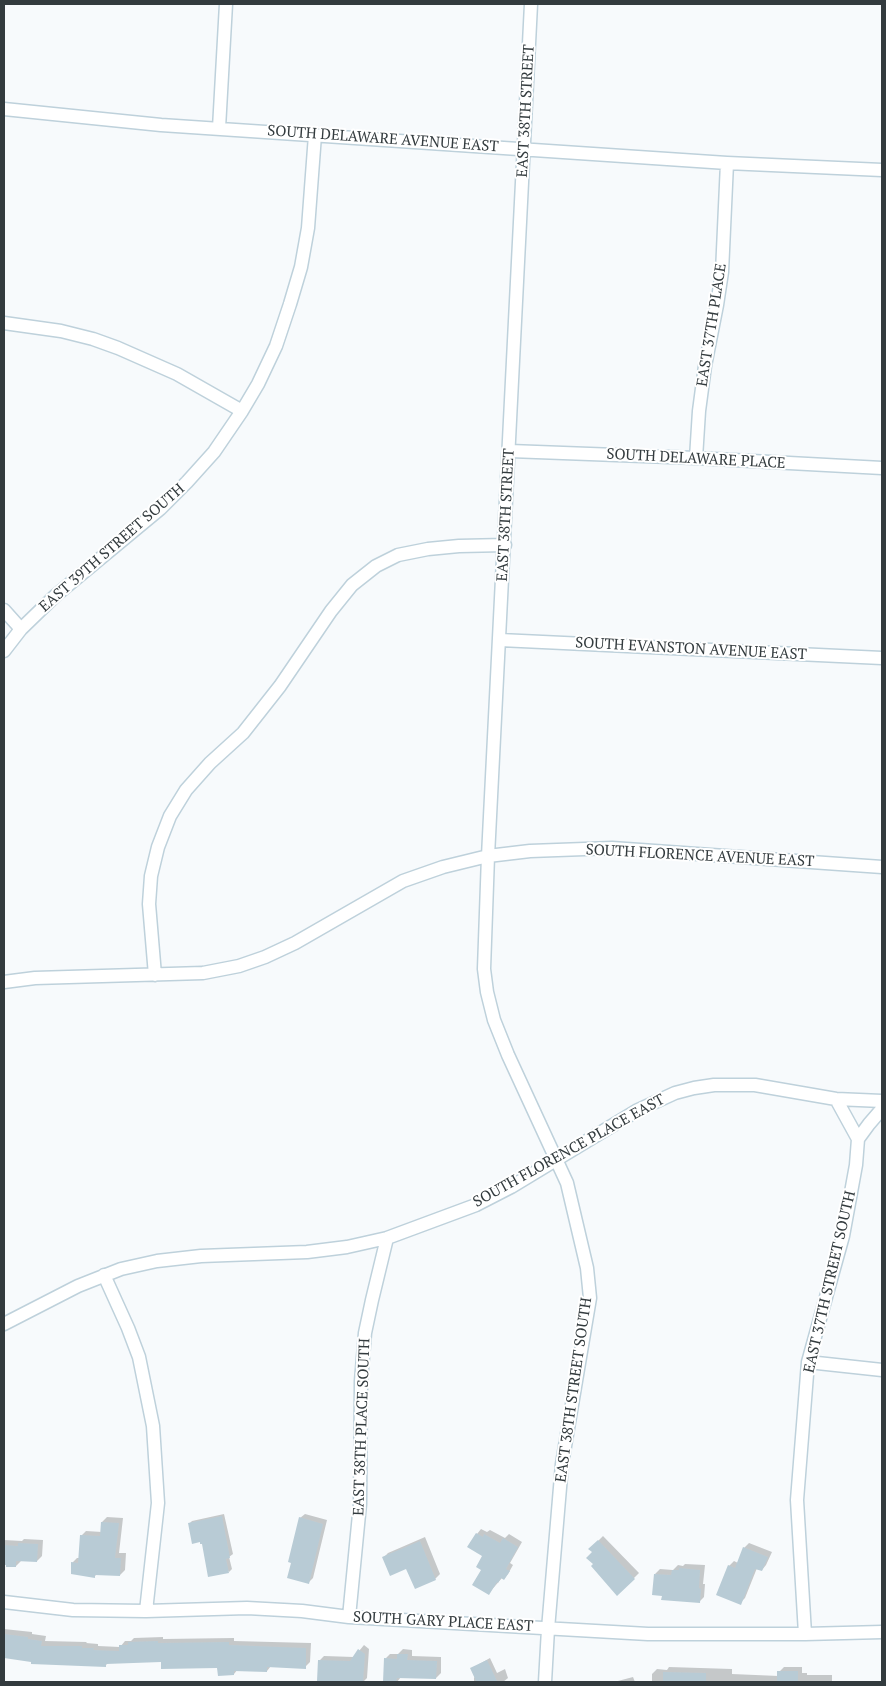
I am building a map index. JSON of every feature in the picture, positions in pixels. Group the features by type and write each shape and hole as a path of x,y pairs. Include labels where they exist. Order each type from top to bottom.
{"street":[{"path":"220,128 226,4"},
{"name":"EAST 38TH STREET","path":"496,1025 487,992 484,969 488,856 510,451 531,4"},
{"name":"SOUTH DELAWARE AVENUE EAST","path":"4,109 161,125 727,163 882,170"},
{"name":"EAST 39TH STREET SOUTH","path":"4,651 21,629 55,596 160,509 187,482 214,452 242,411 258,384 276,346 300,267 308,228 315,135"},
{"name":"EAST 37TH PLACE","path":"696,458 699,411 705,366 722,272 727,163"},
{"path":"4,323 61,331 118,348 177,374 242,411"},
{"name":"SOUTH DELAWARE PLACE","path":"510,451 882,468"},
{"path":"155,975 149,904 151,876 158,847 170,816 186,790 210,763 243,733 280,686 341,598 352,585 376,566 398,555 428,549 459,546 505,545"},
{"path":"4,610 21,629"},
{"name":"SOUTH EVANSTON AVENUE EAST","path":"500,640 882,658"},
{"name":"SOUTH FLORENCE AVENUE EAST","path":"4,982 35,978 203,973 239,966 265,957 295,943 403,881 443,867 488,856 530,851 612,848 882,868"},
{"name":"EAST 38TH STREET SOUTH","path":"496,1025 567,1184 587,1268 590,1298 562,1464 545,1682"},
{"name":"SOUTH FLORENCE PLACE EAST","path":"4,1324 49,1300 104,1275 157,1261 201,1256 307,1252 348,1247 387,1238 476,1205 511,1187 644,1107 674,1093 714,1085 755,1085 836,1098 882,1101"},
{"path":"836,1098 858,1139 868,1124 882,1109"},
{"name":"EAST 37TH STREET SOUTH","path":"805,1634 797,1500 808,1362 843,1236 856,1166 858,1139"},
{"name":"EAST 38TH PLACE SOUTH","path":"349,1617 360,1504 361,1381 365,1333 387,1238"},
{"path":"104,1275 139,1357 153,1426 158,1503 146,1611"},
{"path":"808,1362 882,1370"},
{"name":"SOUTH GARY PLACE EAST","path":"4,1602 73,1610 146,1611 247,1608 302,1611 349,1617 648,1634 882,1632"}],"building":[{"path":"222,1516 230,1558 226,1559 229,1573 208,1577 202,1544 200,1542 192,1544 188,1523"},
{"path":"299,1517 323,1524 309,1584 287,1578 291,1563 288,1562"},
{"path":"101,1522 119,1523 115,1558 121,1558 120,1576 95,1575 95,1578 71,1574 71,1562 78,1563 80,1535 100,1536"},
{"path":"476,1533 483,1537 484,1534 500,1543 503,1538 518,1547 506,1569 510,1571 504,1580 501,1578 497,1582 489,1595 472,1585 481,1570 476,1567 482,1556 467,1547"},
{"path":"598,1540 635,1579 617,1596 591,1566 593,1564 586,1558 592,1552 588,1549"},
{"path":"420,1541 436,1580 415,1589 406,1569 390,1576 382,1557"},
{"path":"18,1543 38,1544 37,1562 16,1561 16,1567 6,1567 4,1565 4,1545 18,1546"},
{"path":"743,1547 768,1557 762,1571 755,1569 741,1605 716,1595 728,1565 735,1568"},
{"path":"679,1568 700,1570 700,1603 661,1600 662,1596 652,1595 654,1574 671,1575 672,1570 679,1570"},
{"path":"4,1634 42,1641 41,1646 82,1646 82,1648 94,1648 93,1650 119,1651 119,1645 128,1645 128,1642 158,1641 158,1643 229,1642 229,1645 306,1648 306,1669 267,1667 267,1672 234,1671 234,1675 218,1676 217,1668 161,1669 161,1662 106,1664 106,1667 31,1664 31,1662 4,1658"},
{"path":"358,1649 365,1654 363,1682 317,1681 318,1660 350,1661"},
{"path":"397,1654 408,1654 407,1660 437,1661 436,1679 397,1678 396,1682 383,1682 384,1658 397,1659"},
{"path":"487,1660 497,1681 476,1681 470,1668"},
{"path":"777,1671 798,1671 798,1682 777,1682"},
{"path":"663,1672 706,1673 706,1682 663,1682"}]}
